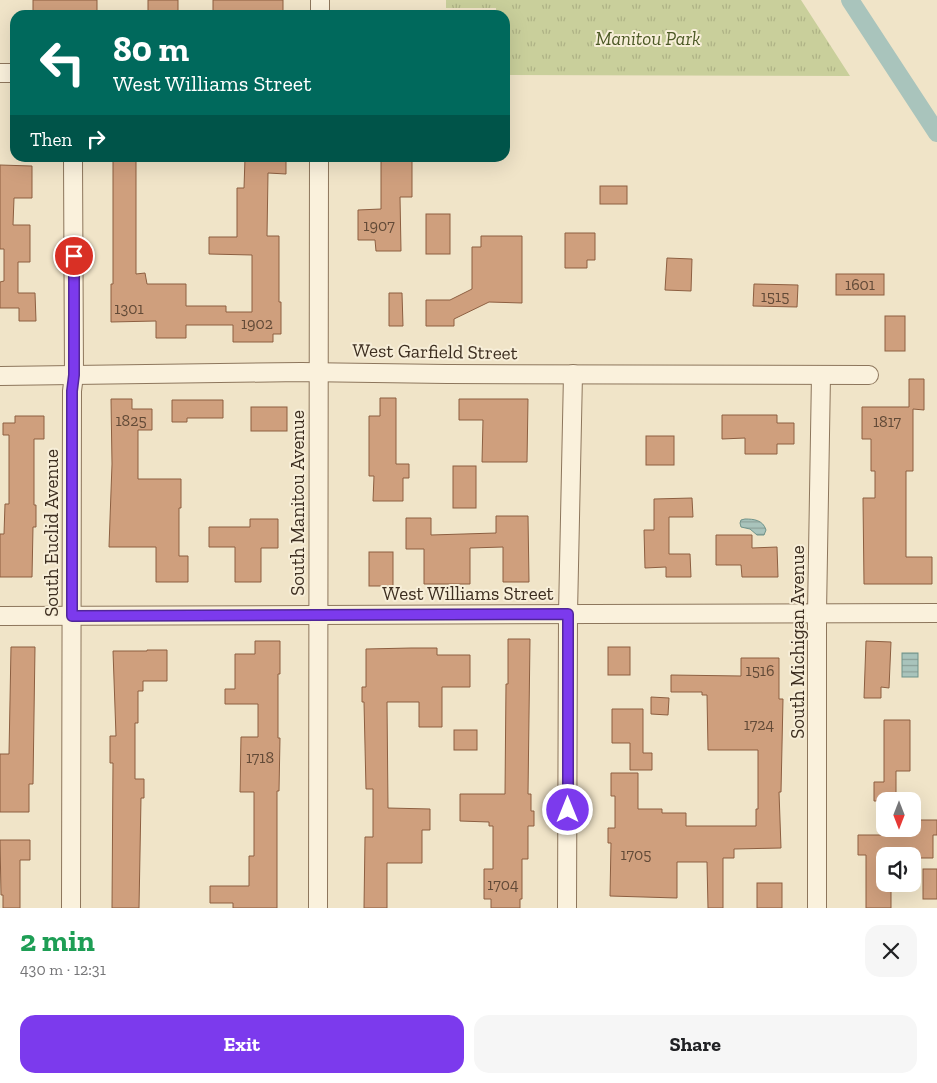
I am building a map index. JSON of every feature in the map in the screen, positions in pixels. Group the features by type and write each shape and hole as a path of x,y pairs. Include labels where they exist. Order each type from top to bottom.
{"street":[{"name":"South Euclid Avenue","path":"71,908 72,391 74,375 73,162"},
{"name":"South Manitou Avenue","path":"318,908 319,162"},
{"name":"West Garfield Street","path":"0,376 318,372 869,375"},
{"path":"567,908 568,614 573,374"},
{"name":"South Michigan Avenue","path":"817,908 817,614 821,375"},
{"name":"West Williams Street","path":"0,616 937,613"}],"green space":[{"name":"Manitou Park","path":"446,0 801,0 850,76 510,75 510,10 496,10 496,8 446,8"}],"water":[{"path":"741,520 755,520 763,524 766,530 764,535 757,535 750,529 741,527"},
{"path":"902,653 918,653 918,677 902,677"}],"building":[{"path":"33,0 97,0 97,10 33,10"},
{"path":"148,0 178,0 178,10 148,10"},
{"path":"213,0 283,0 283,10 213,10"},
{"path":"113,162 136,162 136,274 145,273 147,284 186,284 186,306 226,306 226,312 252,312 252,255 209,254 209,237 237,237 237,188 244,188 245,162 286,162 286,174 268,173 267,236 279,236 279,302 281,302 281,334 273,334 273,342 233,342 233,325 186,325 186,338 156,338 156,321 111,322 111,284 113,284"},
{"path":"381,162 412,162 412,197 400,197 401,251 376,251 375,240 358,240 358,210 381,209"},
{"path":"0,165 32,166 32,198 14,198 13,225 30,225 30,262 18,262 18,293 35,293 36,321 19,321 19,308 0,308 0,282 4,281 4,249 0,249"},
{"path":"600,186 627,186 627,204 600,204"},
{"path":"426,214 450,214 450,254 426,254"},
{"path":"565,233 595,233 595,260 587,260 587,268 565,268"},
{"path":"481,236 522,236 522,303 489,302 454,319 454,326 426,326 426,300 450,300 472,289 472,247 481,247"},
{"path":"667,258 692,259 691,291 665,290"},
{"path":"836,274 884,274 884,295 836,295"},
{"path":"754,284 798,285 797,307 753,306"},
{"path":"389,293 402,293 403,326 389,326"},
{"path":"885,316 905,316 905,351 885,351"},
{"path":"909,379 924,379 924,410 913,409 913,471 906,471 906,557 932,557 932,584 864,584 863,498 875,498 875,471 871,471 871,439 862,439 862,407 909,407"},
{"path":"380,398 396,398 396,464 409,464 409,478 403,478 403,501 373,501 374,476 369,476 369,416 380,416"},
{"path":"111,399 132,399 132,409 152,409 152,430 138,430 138,479 181,479 179,556 188,556 188,582 156,582 156,547 109,547 112,464"},
{"path":"459,399 528,399 527,462 482,462 483,420 459,420"},
{"path":"172,400 223,400 223,418 187,418 187,422 172,422"},
{"path":"251,407 287,407 287,431 251,431"},
{"path":"722,415 777,415 777,423 794,423 794,444 777,444 777,454 745,454 745,438 722,439"},
{"path":"15,416 44,416 44,439 34,439 36,527 33,527 32,577 0,577 0,534 4,534 5,504 9,504 9,435 3,435 3,423 15,423"},
{"path":"646,436 674,436 674,465 646,465"},
{"path":"453,466 476,466 476,508 453,508"},
{"path":"692,498 693,517 669,517 669,554 690,554 691,577 666,577 666,567 645,568 644,530 654,530 654,499"},
{"path":"496,516 528,516 529,582 503,582 503,547 470,548 470,584 424,584 424,549 406,549 406,518 431,518 431,535 496,533"},
{"path":"250,519 278,519 278,548 261,548 261,582 235,582 235,547 209,547 209,527 250,527"},
{"path":"716,535 752,535 752,548 777,547 778,577 742,577 741,565 716,565"},
{"path":"369,552 393,552 393,586 369,586"},
{"path":"508,639 530,639 528,794 531,794 531,811 534,811 534,826 528,826 528,859 522,859 522,899 520,899 520,908 491,908 491,899 484,899 484,869 493,869 493,826 489,826 489,822 460,821 460,794 505,794"},
{"path":"255,641 280,641 280,674 278,674 278,738 280,738 279,791 277,791 277,908 233,908 233,903 210,903 210,886 249,886 249,856 254,856 254,792 240,792 241,737 258,737 258,704 225,704 225,689 235,689 235,654 255,654"},
{"path":"866,641 891,642 889,688 881,687 881,698 864,698"},
{"path":"11,647 35,647 33,784 29,784 29,812 0,812 0,754 9,754"},
{"path":"608,647 630,647 630,675 608,675"},
{"path":"437,648 437,655 470,655 470,687 442,687 442,727 419,727 419,702 387,702 388,808 430,809 430,830 422,830 422,863 387,863 387,908 364,908 365,837 373,837 373,789 366,789 364,702 362,702 362,687 366,687 366,649"},
{"path":"167,650 167,681 143,681 143,691 138,691 138,723 135,723 135,779 144,779 144,798 141,798 139,908 112,908 113,763 110,763 110,736 116,736 113,651"},
{"path":"741,658 779,658 779,699 783,699 781,792 779,792 781,848 734,849 734,858 723,858 723,908 708,908 707,862 677,862 677,898 610,896 611,843 608,843 608,828 615,828 615,796 611,796 611,773 638,773 638,809 662,809 662,813 686,813 686,826 756,826 756,809 758,809 758,750 708,750 707,695 702,695 702,692 671,692 671,675 741,676"},
{"path":"651,697 669,698 668,715 651,714"},
{"path":"612,709 643,709 643,753 652,753 652,770 630,770 630,743 612,743"},
{"path":"884,720 910,720 910,771 896,771 896,792 876,792 876,801 874,801 874,782 884,782"},
{"path":"454,730 477,730 477,750 454,750"},
{"path":"921,820 937,820 937,835 933,835 933,858 921,858 921,847 876,847 876,892 891,892 891,908 866,908 866,855 858,855 858,835 876,835 876,838 921,838"},
{"path":"0,840 30,840 30,860 20,860 20,908 3,908"},
{"path":"923,869 937,869 937,899 923,899"},
{"path":"757,883 782,883 782,908 757,908"}],"waterway":[{"path":"850,0 937,133"}],"route":[{"path":"74,256 72,616 568,614 568,810"}]}
